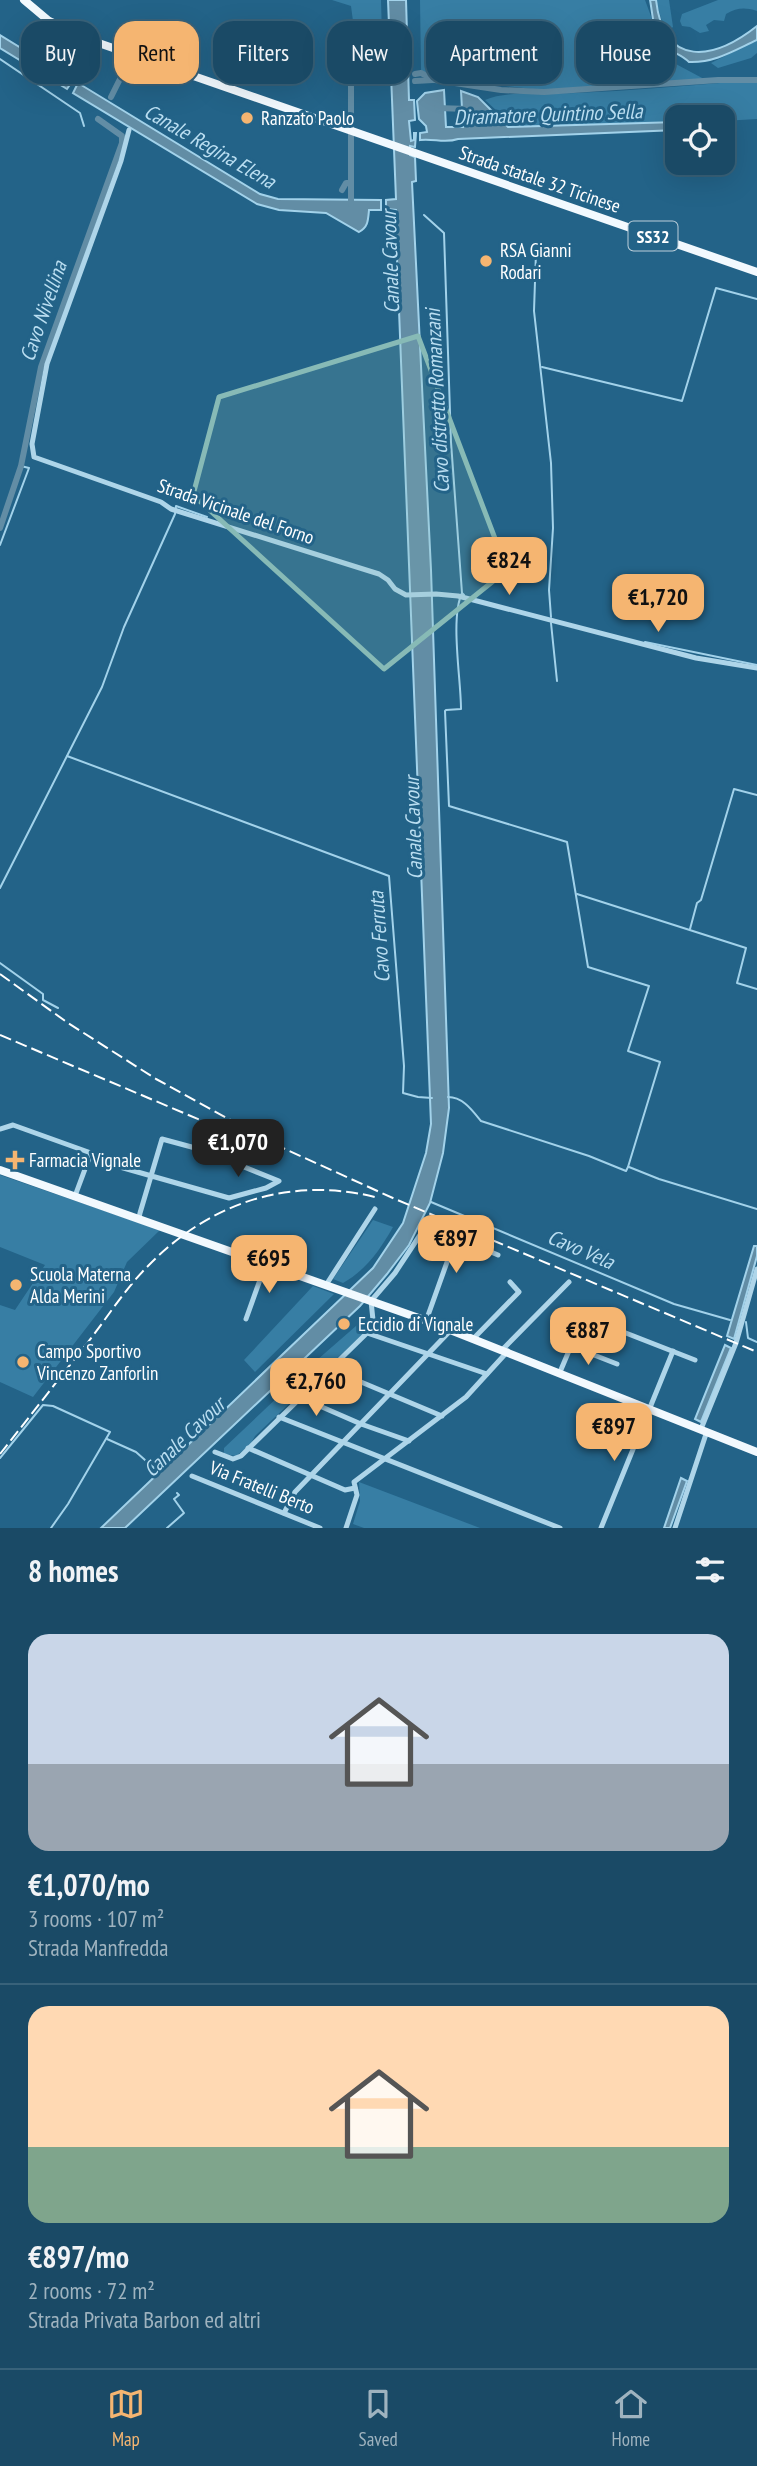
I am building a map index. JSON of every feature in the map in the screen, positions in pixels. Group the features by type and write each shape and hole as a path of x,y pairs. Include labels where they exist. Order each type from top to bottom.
{"main road":[{"name":"Strada statale 32 Ticinese","path":"24,0 42,16 70,32 757,272"},
{"path":"0,1170 474,1338 757,1452"}],"street":[{"name":"Strada Vicinale del Forno","path":"129,130 121,161 47,364 32,450 34,457 161,502 176,510 379,574 406,595 436,594 460,597 696,658 757,668"},
{"path":"0,1129 13,1125 91,1153 75,1196"},
{"path":"120,1167 151,1175 229,1198 267,1188 279,1181 199,1149 162,1139 151,1175 139,1218"},
{"path":"326,1285 375,1209"},
{"path":"215,1452 233,1459 241,1456 367,1334 373,1320 370,1300 396,1273 424,1229"},
{"path":"426,1321 456,1237 498,1255"},
{"path":"246,1319 266,1264"},
{"path":"675,1528 700,1428 736,1343 757,1269"},
{"path":"474,1338 519,1292 510,1282"},
{"path":"346,1528 357,1495 354,1482 466,1397 505,1350 569,1282"},
{"path":"613,1328 695,1360"},
{"path":"284,1513 295,1492 451,1330"},
{"path":"367,1334 487,1374"},
{"path":"560,1372 570,1346 617,1364"},
{"path":"601,1528 673,1351"},
{"path":"330,1369 442,1416"},
{"path":"299,1397 409,1441"},
{"path":"279,1417 560,1528"},
{"path":"248,1448 345,1490 355,1488"},
{"name":"Via Fratelli Berto","path":"192,1476 320,1528"}],"highlighted area":[{"path":"418,336 507,570 384,669 193,495 219,397"}],"shaded area":[{"path":"332,0 381,0 382,21 353,21 351,6"},
{"path":"388,0 406,0 407,21 389,21"},
{"path":"420,0 645,0 652,19 576,21 576,84 630,84 541,90 488,84 562,84 562,21 426,21 426,74 421,71"},
{"path":"650,0 656,0 661,21 653,21"},
{"path":"656,0 669,0 672,21 662,21"},
{"path":"718,0 757,0 757,11 734,10 726,14 724,21 714,20 706,25 709,31 700,33 682,26 682,14"},
{"path":"757,26 757,40 733,52 698,62 689,62 675,52 675,43 693,52 708,51 724,46"},
{"path":"0,35 21,48 21,61 0,48"},
{"path":"757,40 757,53 751,58 718,68 711,63"},
{"path":"675,64 704,79 675,81"},
{"path":"757,82 757,119 735,120 735,105 665,105 665,122 519,127 519,120 510,123 485,100 517,94"},
{"path":"80,84 260,194 278,199 381,200 381,210 369,210 367,223 359,232 326,213 279,210 257,204 73,93"},
{"path":"391,84 409,84 409,100 414,100 415,120 409,121 411,141 416,133 415,147 410,146 410,155 415,157 416,181 412,182 431,570 449,1108 443,1153 430,1203 409,1245 360,1306 125,1528 101,1528 373,1268 403,1223 426,1153 431,1124 396,234 386,234 386,226 397,226 396,210 386,209 386,200 396,199"},
{"path":"444,90 446,127 463,127 461,91 478,97 508,127 665,122 665,130 420,140 420,133 427,132 426,126 419,119 417,101 425,93"},
{"path":"0,1175 160,1230 127,1262 114,1292 33,1397 0,1382 0,1305 15,1310 45,1265 0,1247"},
{"path":"373,1220 393,1227 383,1244 372,1259 351,1278 343,1283 333,1279"},
{"path":"754,1246 757,1246 757,1256 734,1339 727,1336"},
{"path":"313,1286 334,1294 255,1372 244,1360"},
{"path":"364,1319 369,1321 365,1332 255,1436 250,1445 236,1456 224,1454 224,1448"},
{"path":"725,1345 731,1348 701,1422 695,1419"},
{"path":"681,1478 687,1481 670,1528 664,1528"},
{"path":"359,1482 480,1528 364,1528 353,1524 360,1501"}],"waterway":[{"path":"0,59 80,113 84,126"},
{"name":"Diramatore Quintino Sella","path":"415,74 421,73 435,80 501,90 544,92 718,80 757,80"},
{"path":"415,81 426,80"},
{"path":"111,97 118,84"},
{"path":"351,84 351,204"},
{"name":"Diramatore Quintino Sella","path":"437,108 468,109"},
{"name":"Cavo Nivellina","path":"0,528 21,466 41,367 122,143 122,136 98,119"},
{"name":"Cavo Nivellina","path":"342,190 346,183 351,183"},
{"name":"Cavo distretto Romanzani","path":"424,215 444,233 451,442 462,593"},
{"name":"Cavo distretto Romanzani","path":"536,252 534,311 551,463 551,617"},
{"name":"Cavo distretto Romanzani","path":"542,367 682,401 716,288 757,299"},
{"path":"0,545 29,468 21,466"},
{"path":"0,888 102,687 124,627 175,514 176,506 207,517"},
{"name":"Cavo distretto Romanzani","path":"464,595 462,593 457,617 461,709 445,711 449,806 567,842 588,967 649,986 628,1051 660,1062 628,1167"},
{"name":"Cavo distretto Romanzani","path":"551,623 557,681"},
{"name":"Cavo distretto Romanzani","path":"645,642 757,665"},
{"name":"Cavo Ferruta","path":"67,756 389,876 404,1066 403,1093 432,1098"},
{"name":"Cavo distretto Romanzani","path":"690,929 734,789 757,795"},
{"name":"Cavo distretto Romanzani","path":"577,894 746,948 737,983 757,989"},
{"path":"0,963 43,994 43,1000 58,1008"},
{"name":"Cavo Ferruta","path":"448,1097 463,1102 481,1121 589,1156 626,1171 628,1167"},
{"name":"Cavo distretto Romanzani","path":"629,1167 757,1209"},
{"name":"Cavo Vela","path":"431,1202 674,1304 730,1320"},
{"name":"Cavo Vela","path":"746,1322 748,1338 757,1342"},
{"path":"0,1458 43,1405 53,1406 110,1432 51,1528"},
{"name":"Canale Cavour","path":"107,1439 136,1452 154,1468"},
{"path":"167,1528 184,1513 174,1499 179,1495 177,1493"}],"railway":[{"path":"0,974 68,1023 156,1079 274,1144 395,1199 757,1352"},
{"path":"0,1035 245,1139"},
{"path":"0,1454 133,1283 172,1244 197,1226 224,1211 281,1193 343,1191 375,1197"}],"place":[{"name":"Ranzato Paolo","path":"247,118"},
{"name":"RSA Gianni Rodari","path":"486,261"},
{"name":"Farmacia Vignale","path":"15,1160"},
{"name":"Scuola Materna Alda Merini","path":"16,1285"},
{"name":"Eccidio di Vignale","path":"344,1324"},
{"name":"Campo Sportivo Vincenzo Zanforlin","path":"23,1362"}],"water label":[{"name":"Canale Regina Elena","path":"210,146"}]}
